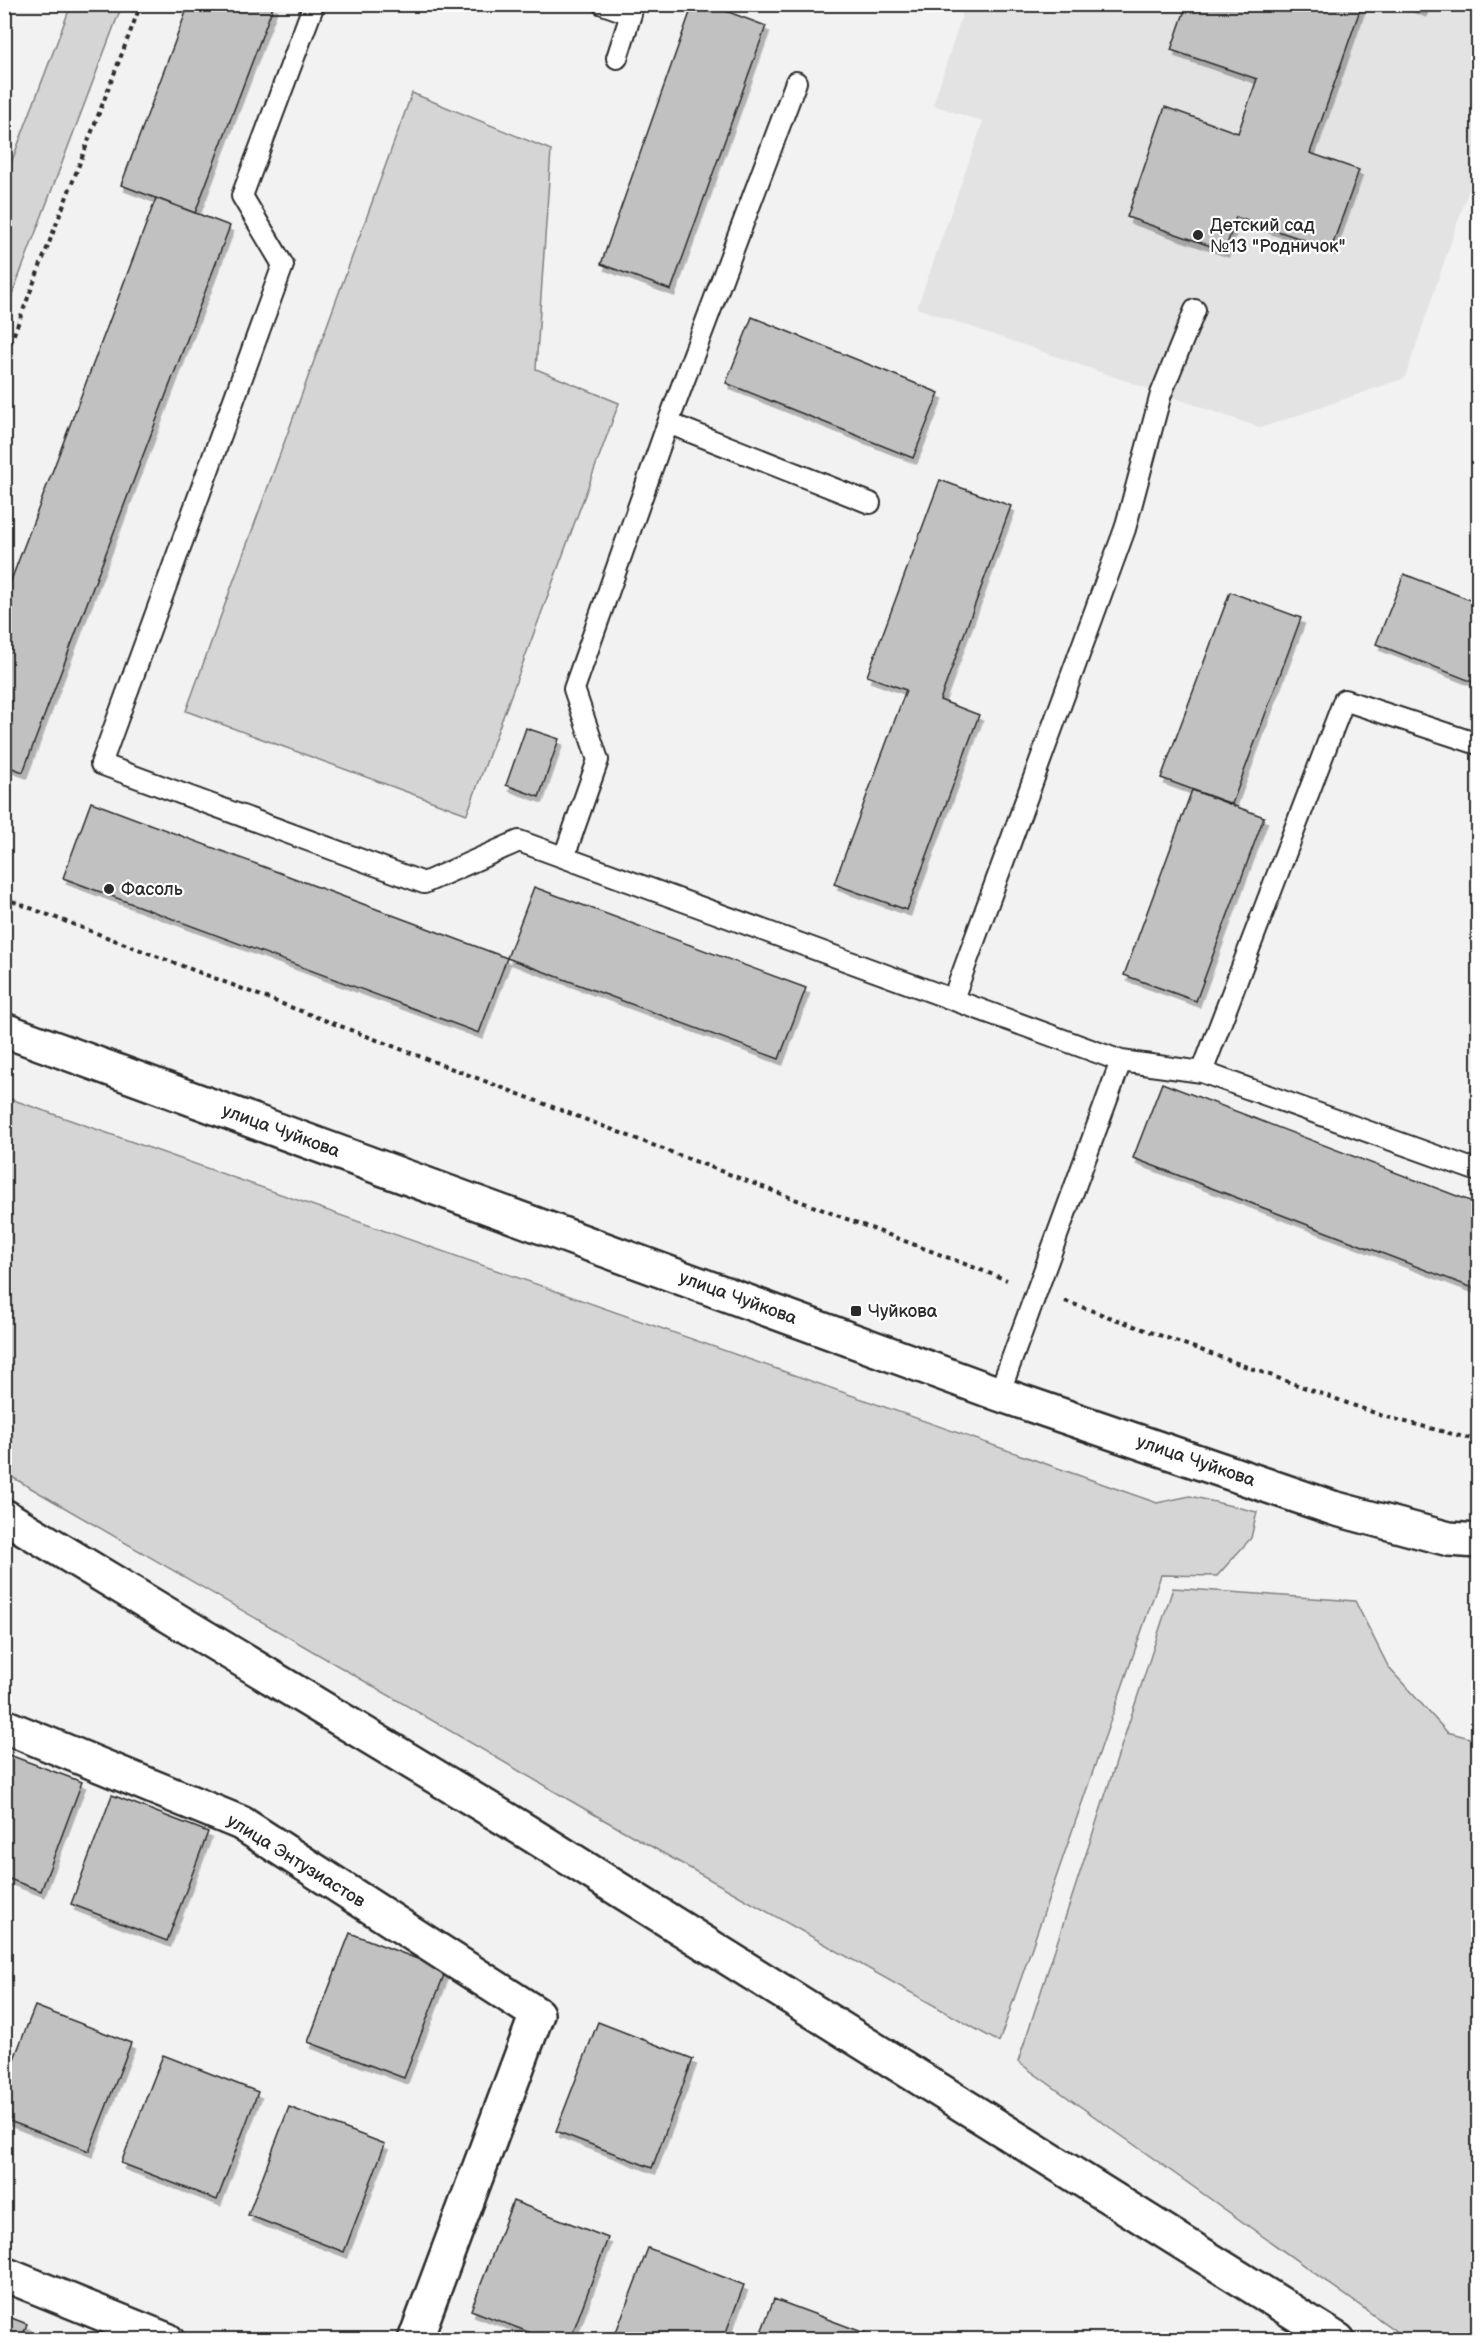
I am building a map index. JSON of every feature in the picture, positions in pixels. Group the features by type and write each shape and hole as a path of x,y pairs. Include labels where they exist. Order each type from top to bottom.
{"street":[{"name":"улица Чуйкова","path":"4,1030 999,1394 1333,1508 1449,1539 1479,1541"},
{"path":"4,1516 524,1830 1338,2340"},
{"name":"улица Энтузиастов","path":"4,1726 242,1823 537,2014 415,2340"},
{"path":"4,2274 167,2340"}],"lane":[{"path":"314,4 242,196 283,265 101,764 424,883 519,841 1121,1061 1202,1072 1479,1171"},
{"path":"603,4 631,15 617,58"},
{"path":"564,857 598,760 574,688 668,423 796,82"},
{"path":"953,999 1125,529 1161,394 1195,310"},
{"path":"668,423 870,503"},
{"path":"1202,1072 1344,700 1479,744"},
{"path":"999,1394 1121,1061"}],"path":[{"path":"4,360 141,4"},
{"path":"4,898 1037,1291 1383,1416 1472,1439 1479,1438"}],"shaded area":[{"path":"71,5 122,5 5,313 5,179"},
{"name":"Детский сад №13 \"Родничок\"","path":"965,5 1478,5 1478,162 1405,378 1261,428 917,308 983,122 933,105"},
{"path":"412,93 551,150 536,369 619,403 467,814 186,711"},
{"path":"5,1097 1157,1503 1190,1496 1257,1512 1251,1538 1217,1576 1161,1575 999,2042 590,1812 5,1473"},
{"path":"1173,1588 1355,1601 1389,1668 1447,1732 1478,1740 1478,2339 1407,2339 1018,2062"}],"building":[{"path":"189,4 274,4 195,213 121,185"},
{"path":"693,4 707,4 766,26 671,290 601,264"},
{"path":"1187,4 1362,4 1310,153 1359,170 1331,249 1236,217 1225,251 1127,217 1165,107 1238,133 1257,79 1171,50"},
{"path":"1405,4 1425,4 1423,11"},
{"path":"156,198 230,226 23,772 4,765 4,599"},
{"path":"752,317 939,393 913,458 726,383"},
{"path":"940,480 1011,506 940,700 979,715 907,910 834,884 906,690 867,676"},
{"path":"1404,574 1478,603 1478,684 1376,644"},
{"path":"1230,592 1301,618 1232,804 1161,778"},
{"path":"526,728 559,739 539,797 506,785"},
{"path":"1192,790 1264,817 1196,1001 1124,975"},
{"path":"91,802 507,958 479,1033 63,878"},
{"path":"534,887 806,988 779,1059 507,958"},
{"path":"1162,1083 1478,1204 1478,1290 1133,1158"},
{"path":"4,1753 82,1782 41,1891 4,1877"},
{"path":"112,1795 208,1832 167,1941 71,1904"},
{"path":"350,1933 446,1970 404,2078 308,2042"},
{"path":"35,2006 131,2043 89,2151 4,2119 4,2084"},
{"path":"598,2022 693,2059 652,2168 556,2131"},
{"path":"163,2055 258,2092 217,2200 121,2163"},
{"path":"289,2107 385,2144 344,2252 248,2215"},
{"path":"513,2201 608,2238 570,2340 549,2340 471,2310"},
{"path":"648,2248 744,2285 723,2340 613,2340"},
{"path":"774,2299 870,2335 868,2340 758,2340"},
{"path":"4,2315 27,2324 21,2340 4,2340"}],"place":[{"name":"Детский сад №13 \"Родничок\"","path":"1198,235"},
{"name":"Фасоль","path":"109,889"},
{"name":"Чуйкова","path":"856,1311"}]}
